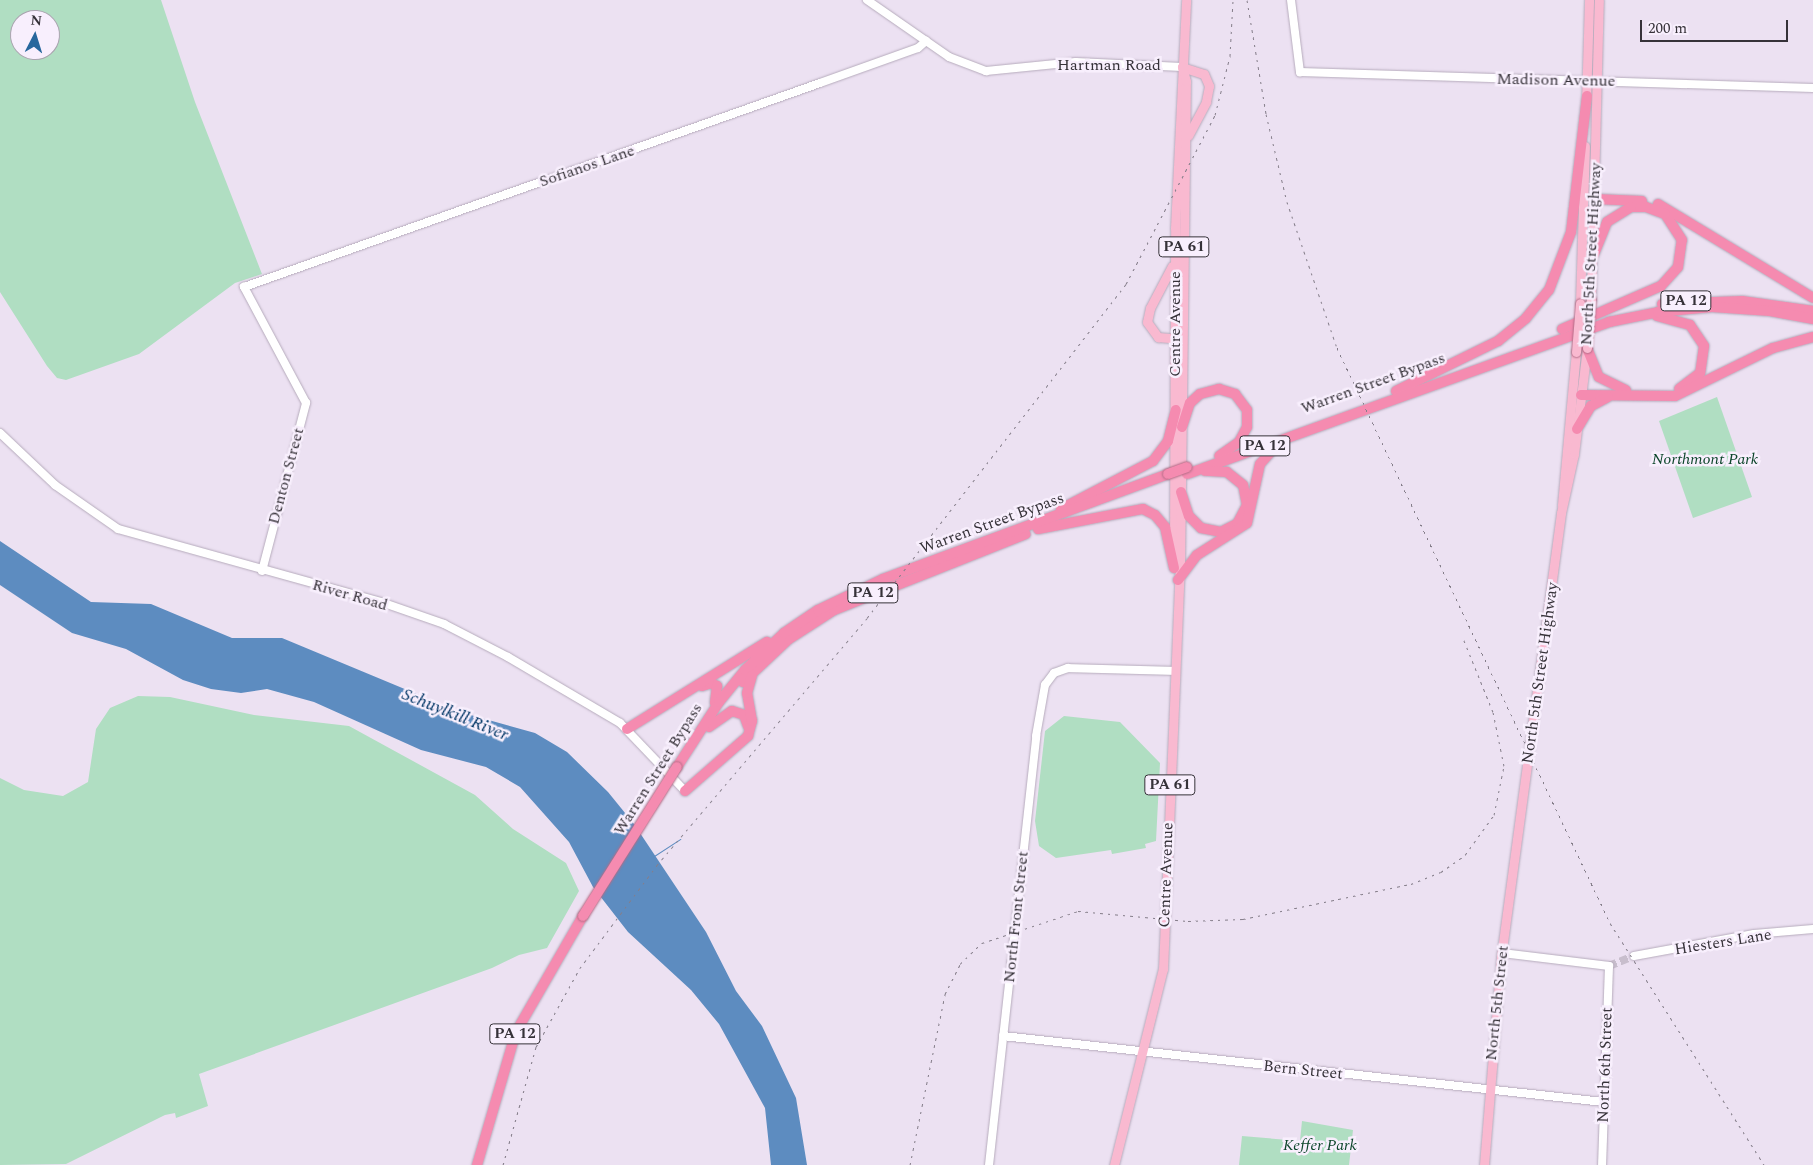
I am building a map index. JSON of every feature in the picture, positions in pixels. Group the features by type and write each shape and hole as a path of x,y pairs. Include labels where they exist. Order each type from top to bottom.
{"highway":[{"path":"1396,391 1498,341 1526,318 1549,290 1571,232 1587,96"},
{"path":"1594,200 1662,205 1813,298"},
{"path":"1562,329 1660,286 1678,267 1682,240 1665,214 1634,207 1620,212 1608,222 1593,257"},
{"name":"Warren Street Bypass","path":"1187,471 1219,456 1562,329 1619,312 1685,302 1756,302 1813,311"},
{"name":"Warren Street Bypass","path":"477,1165 516,1032 679,769 711,713 755,660 796,625 855,590 1039,526 1187,471 1286,438 1565,335 1634,316 1712,308 1770,311 1813,319"},
{"path":"1578,393 1682,388 1697,377 1705,357 1700,336 1686,322 1664,316 1634,316"},
{"path":"1578,393 1611,396 1680,395 1773,348 1813,337"},
{"path":"1587,348 1599,377 1626,390"},
{"path":"1182,428 1190,403 1200,394 1219,389 1235,394 1247,410 1247,427 1239,442 1219,456"},
{"path":"1577,428 1591,406 1611,396"},
{"path":"1039,526 1153,461 1168,441 1176,410"},
{"path":"1178,580 1197,555 1247,523 1262,460 1286,438"},
{"path":"1181,492 1191,520 1206,531 1230,529 1245,511 1245,490 1232,474 1218,470 1187,471"},
{"path":"1039,526 1144,509 1165,527 1174,568"},
{"name":"Warren Street Bypass","path":"679,769 709,727 760,665 789,639 834,610 999,540"},
{"path":"627,729 796,625"},
{"path":"685,791 748,736 752,720 747,688 760,665"},
{"path":"627,729 711,683 719,691 711,713"},
{"path":"685,791 740,740 748,723 742,713 732,711 709,727"},
{"name":"Warren Street Bypass","path":"483,1165 521,1035 585,918"}],"main road":[{"name":"Centre Avenue","path":"1114,1165 1163,970 1181,492 1182,428 1175,256 1186,0"},
{"name":"North 5th Street Highway","path":"1517,841 1578,393 1587,348 1593,257 1594,200 1589,0"},
{"name":"North 5th Street Highway","path":"1562,506 1577,428 1576,352 1580,303 1587,96 1591,81 1599,0"},
{"name":"Centre Avenue","path":"1178,580 1174,568 1176,410 1186,81 1182,67"},
{"path":"1182,67 1204,74 1209,90 1190,128 1185,148"},
{"path":"1584,204 1594,200"},
{"path":"1175,256 1147,319 1155,335 1179,339"},
{"name":"North 5th Street","path":"1484,1165 1488,1090 1502,953 1517,841"}],"street":[{"name":"Hartman Road","path":"867,0 949,58 991,72 1076,62 1182,67"},
{"name":"Madison Avenue","path":"1292,0 1300,72 1813,88"},
{"name":"Sofianos Lane","path":"293,385 244,287 918,48 926,41"},
{"name":"Denton Street","path":"262,570 306,403 293,385"},
{"name":"River Road","path":"0,433 55,485 118,529 381,602 444,624 550,680 627,729 685,791"},
{"name":"North Front Street","path":"989,1165 1036,736 1046,685 1054,673 1068,668 1174,671"},
{"name":"Hiesters Lane","path":"1634,956 1754,934 1813,929"},
{"name":"North 6th Street","path":"1502,953 1609,966 1602,1165"},
{"name":"Bern Street","path":"1003,1036 1604,1102"}],"green space":[{"path":"0,0 161,0 195,102 262,274 235,283 139,354 66,380 57,378 47,366 0,292"},
{"name":"Northmont Park","path":"1717,397 1752,497 1693,518 1659,421"},
{"path":"138,696 170,697 254,715 349,726 475,795 513,829 566,863 579,891 547,948 519,955 492,968 199,1074 208,1106 176,1118 175,1113 165,1115 66,1164 0,1165 0,778 24,790 63,796 88,782 96,729 110,708"},
{"path":"1064,716 1120,722 1160,763 1156,841 1145,844 1146,848 1112,854 1111,850 1056,858 1039,846 1035,821 1045,731"},
{"name":"Keffer Park","path":"1302,1121 1353,1130 1349,1165 1239,1165 1242,1136 1300,1141"}],"water":[{"name":"Schuylkill River","path":"0,541 91,602 151,604 232,638 282,638 460,712 535,733 567,752 608,792 634,824 706,932 736,991 762,1026 796,1098 807,1165 771,1165 765,1108 719,1024 691,990 628,932 593,887 569,842 520,787 486,767 421,750 314,702 267,689 241,693 211,689 183,680 126,649 72,633 0,585"}],"waterway":[{"path":"651,858 680,839"}],"tunnel":[{"path":"1609,966 1634,956"}],"railway":[{"path":"503,1165 536,1047 580,968 657,865 867,618 1126,284 1215,115 1230,56 1233,0"},
{"path":"1247,0 1266,114 1287,202 1337,348 1610,923 1764,1165"},
{"path":"910,1165 945,994 960,964 982,943 1078,911 1188,921 1243,919 1411,884 1441,872 1465,855 1494,815 1504,766 1493,712 1463,638"}]}
